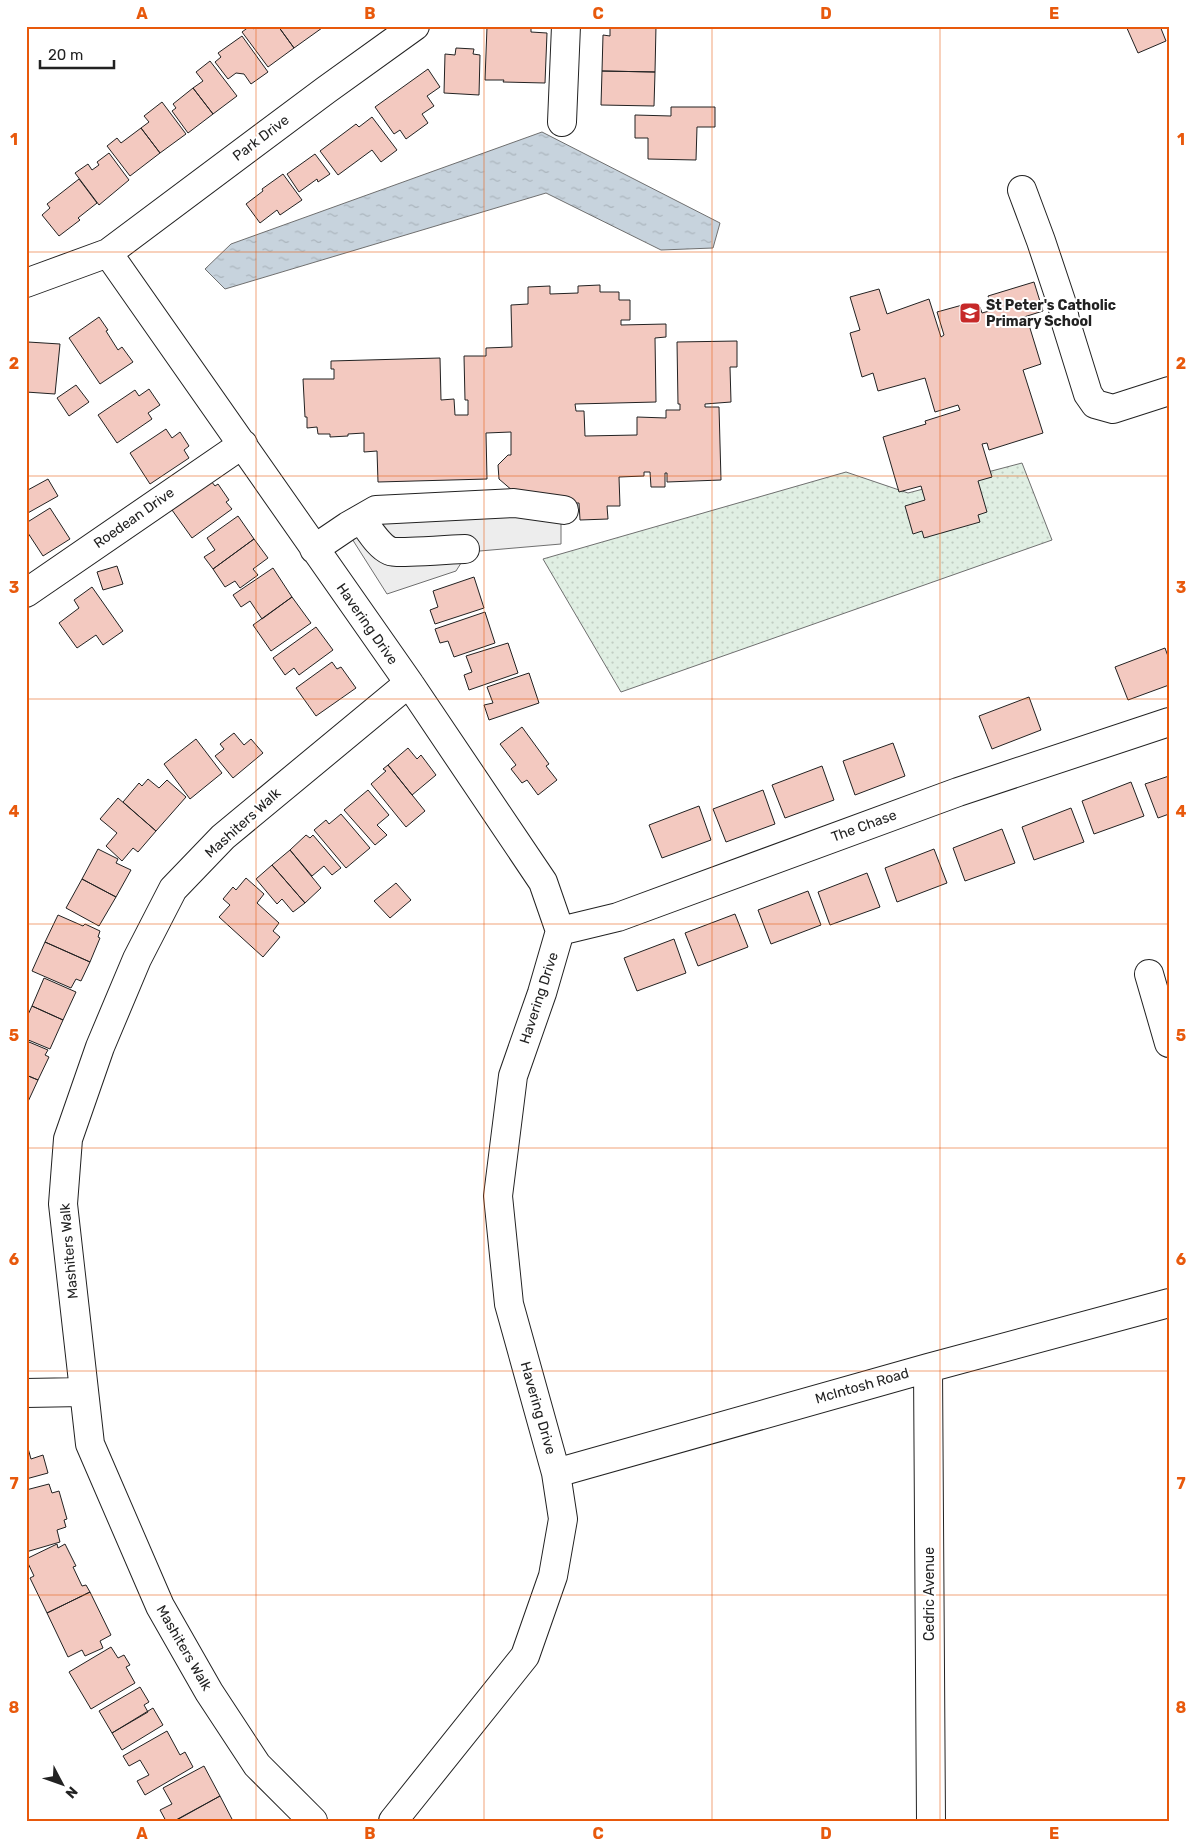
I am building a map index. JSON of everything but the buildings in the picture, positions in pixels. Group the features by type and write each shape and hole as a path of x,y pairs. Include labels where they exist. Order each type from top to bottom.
{"street":[{"name":"Park Drive","path":"26,283 108,253 326,90 416,26"},
{"path":"562,122 566,26"},
{"path":"1022,190 1062,304 1065,320 1088,394 1096,404 1113,409 1169,391"},
{"name":"Havering Drive","path":"108,253 409,683 543,882 560,932 542,993 513,1076 498,1196 509,1304 556,1473 563,1519 554,1576 525,1656 392,1821"},
{"name":"Roedean Drive","path":"26,594 243,444"},
{"path":"314,549 376,510 514,503 564,510"},
{"path":"361,519 384,547 395,553 416,550 466,548"},
{"name":"Mashiters Walk","path":"313,1821 257,1765 209,1692 160,1606 90,1444 63,1204 68,1139 100,1047 137,959 173,890 223,837 409,683"},
{"name":"The Chase","path":"560,932 618,917 958,792 1169,722"},
{"path":"1149,974 1169,1043"},
{"name":"McIntosh Road","path":"556,1473 928,1368 1169,1303"},
{"name":"Cedric Avenue","path":"928,1368 931,1821"},
{"path":"26,1393 83,1392"}],"green space":[{"path":"1022,463 1052,540 621,692 543,559 846,472 908,493"}],"shaded area":[{"path":"561,515 561,544 468,552 456,571 387,594 342,523"}],"water":[{"path":"542,132 720,223 713,248 661,250 546,193 225,289 205,269 231,244"}],"place":[{"name":"St Peter's Catholic Primary School","path":"970,313"}]}
